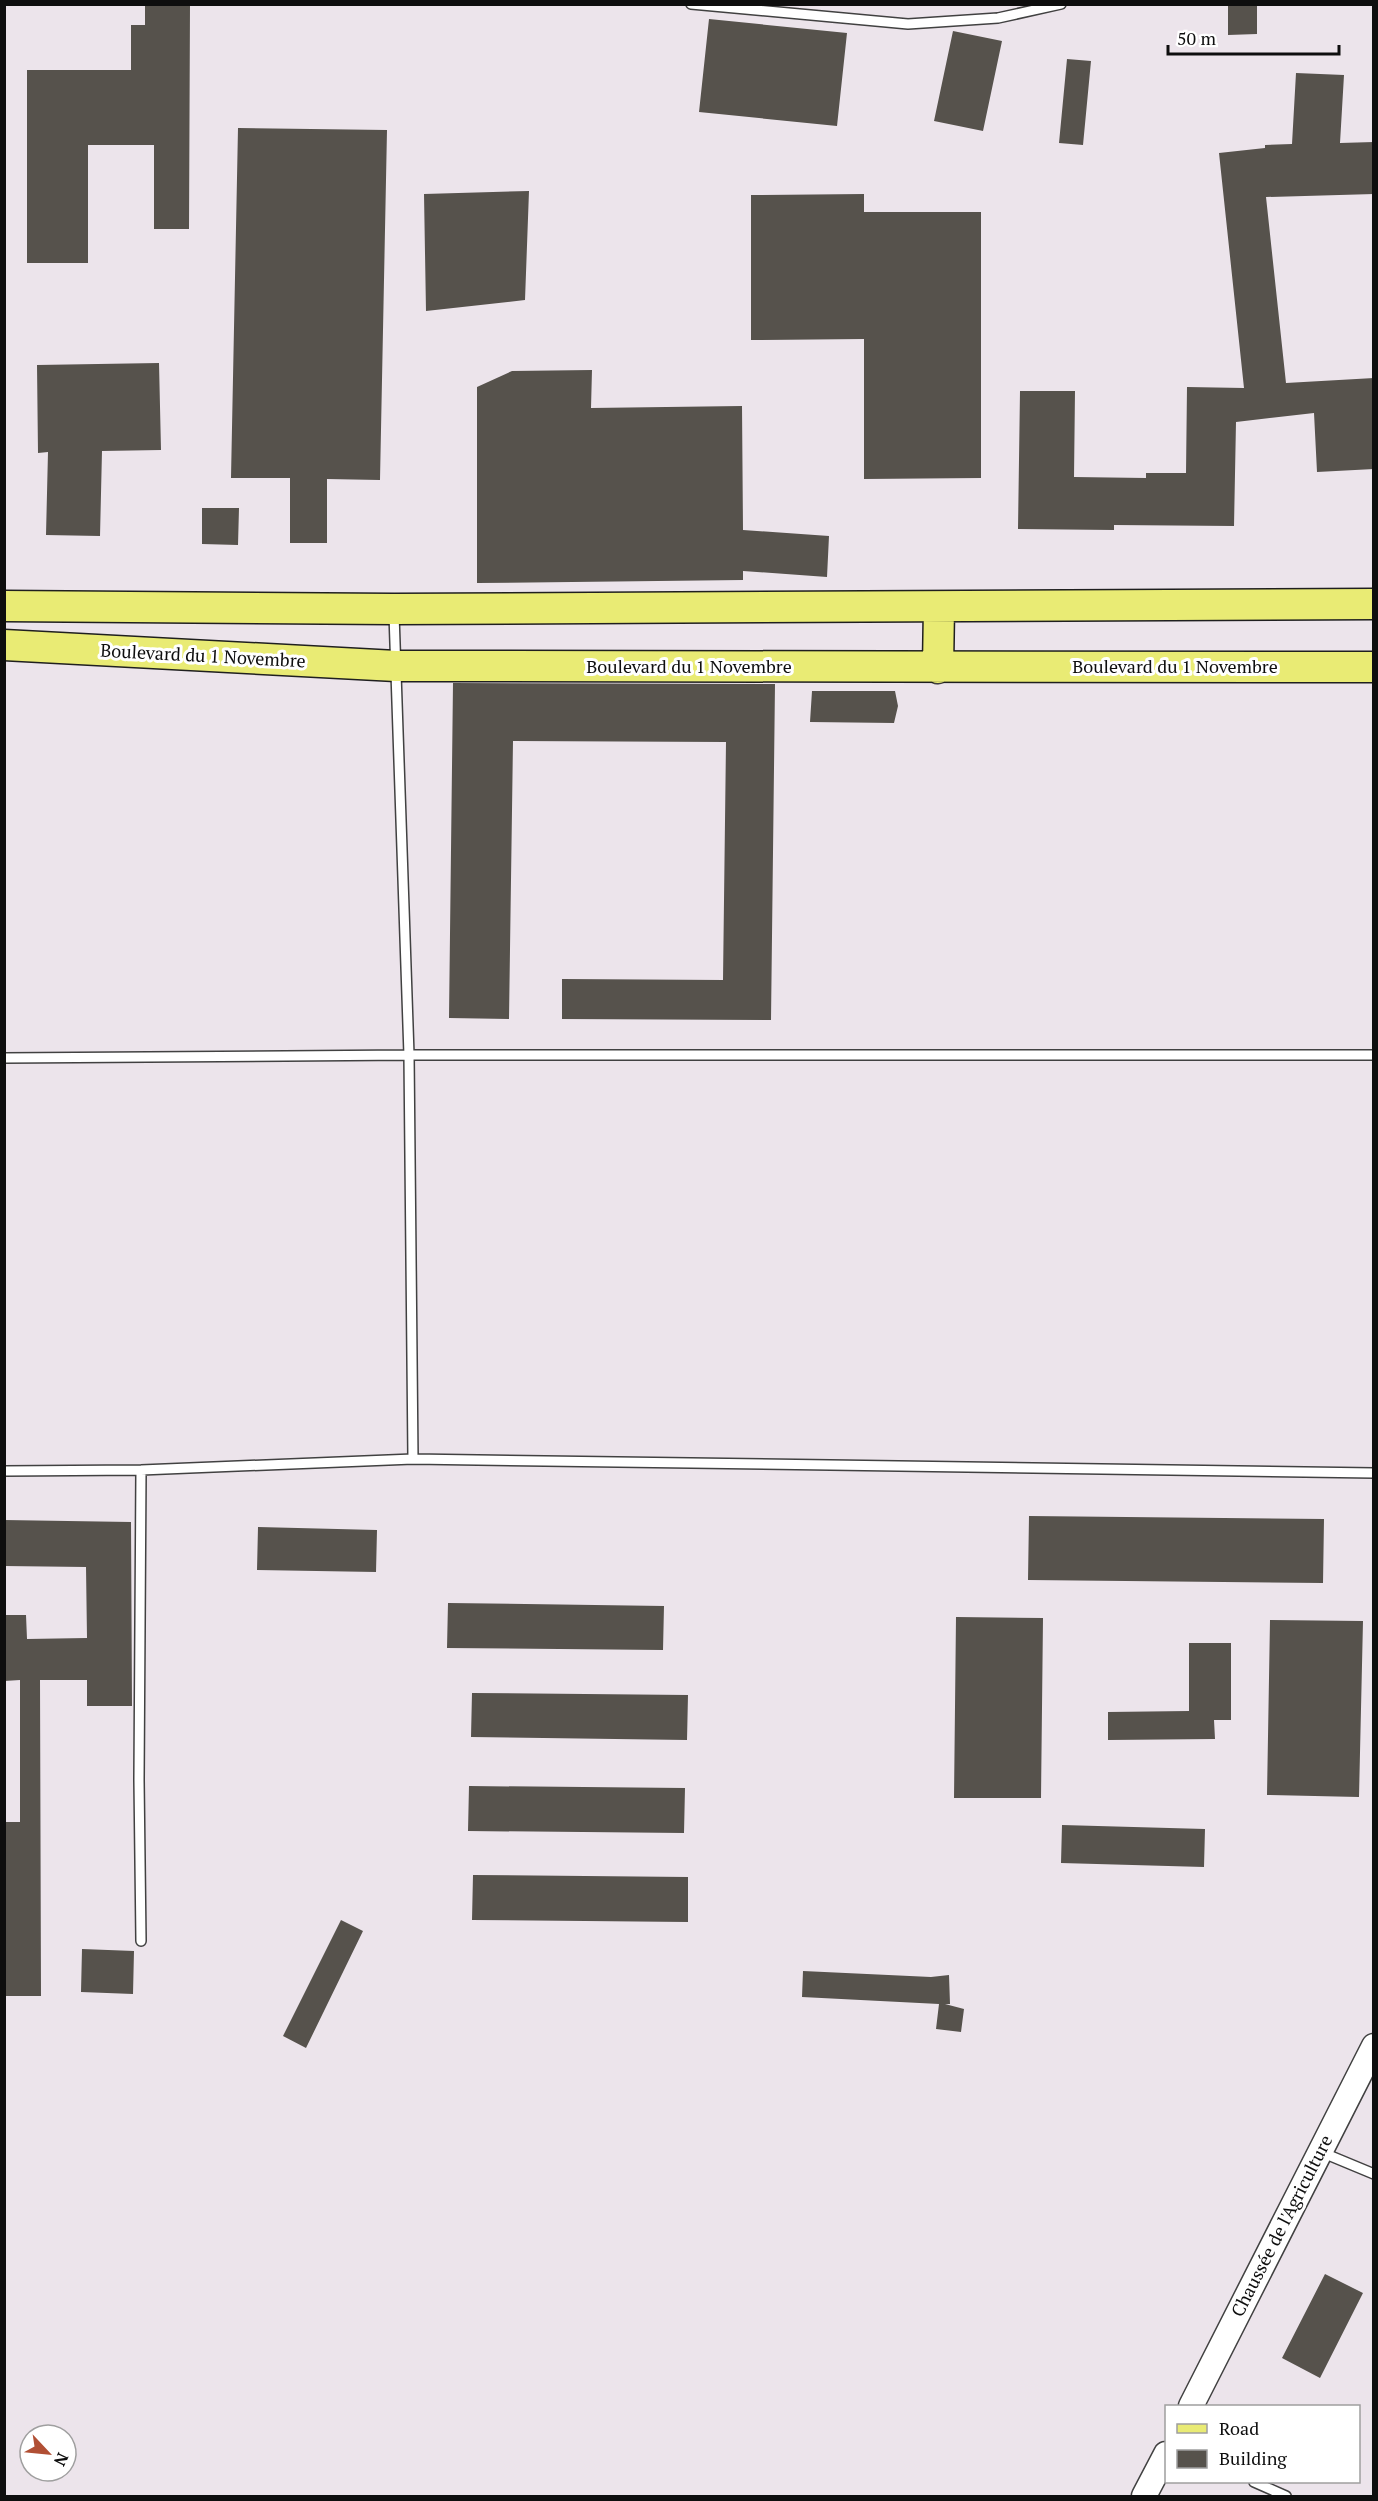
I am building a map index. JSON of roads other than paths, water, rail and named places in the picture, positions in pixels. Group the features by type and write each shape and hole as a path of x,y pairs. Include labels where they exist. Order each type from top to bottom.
{"main road":[{"path":"4,606 394,609 1374,604"},
{"path":"938,668 939,607"},
{"name":"Boulevard du 1 Novembre","path":"4,645 396,666 1374,667"}],"street":[{"name":"Chaussée de l'Agriculture","path":"1192,2405 1374,2046"},
{"path":"1144,2496 1165,2458"}],"lane":[{"path":"692,4 814,9 876,23 908,24 998,18 1061,4"},
{"path":"394,609 409,1055 413,1459"},
{"path":"4,1058 409,1055 1374,1055"},
{"path":"4,1471 141,1470 413,1459 1374,1473"},
{"path":"141,1470 139,1792 141,1941"},
{"path":"1319,2151 1374,2174"},
{"path":"1258,2483 1286,2496"}]}
